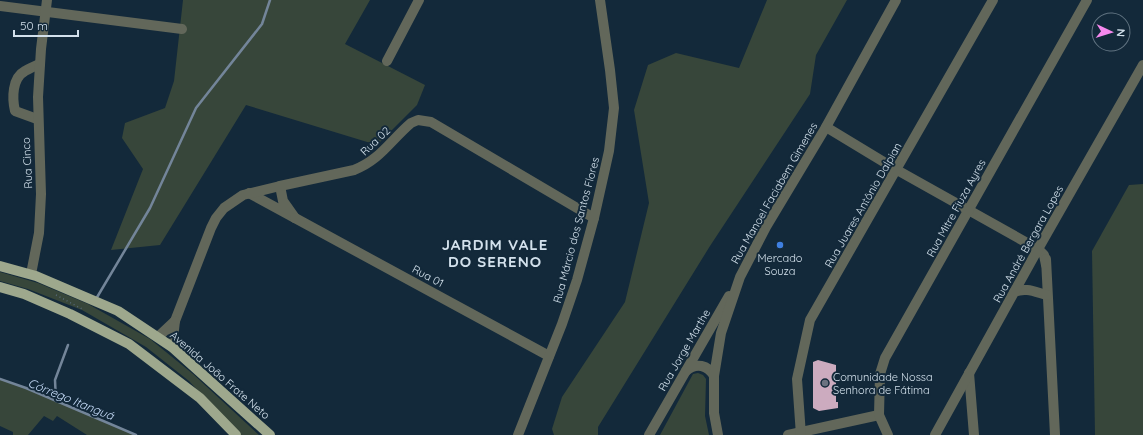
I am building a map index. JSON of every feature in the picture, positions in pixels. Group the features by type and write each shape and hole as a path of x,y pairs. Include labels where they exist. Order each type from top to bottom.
{"main road":[{"name":"Avenida João Frate Neto","path":"0,266 31,274 118,311 172,347 270,435"},
{"path":"0,287 24,294 70,314 129,344 200,398 236,435"}],"street":[{"name":"Rua Cinco","path":"31,274 39,234 41,194 37,119 41,50 47,0"},
{"path":"387,61 419,0"},
{"name":"Rua Márcio dos Santos Flores","path":"518,435 577,280 594,218 609,151 614,108 600,0"},
{"name":"Rua Manoel Faciabem Gimenes","path":"718,435 714,413 714,376 721,333 740,277 766,227 826,126 896,0"},
{"name":"Rua Juares Antônio Dalpian","path":"801,434 798,379 810,320 993,0"},
{"name":"Rua Mitre Fiuza Ayres","path":"888,435 879,415 880,374 885,358 1088,0"},
{"path":"0,6 182,29"},
{"path":"37,119 15,111 13,104 15,82 24,71 40,64"},
{"name":"Rua André Bergara Lopes","path":"935,435 1038,249 1143,65"},
{"name":"Rua 02","path":"172,347 174,321 211,228 216,218 224,208 249,193 366,166 411,123 418,120 431,122 440,127 594,218"},
{"path":"826,126 897,170 1038,249 1044,255 1046,265"},
{"name":"Rua 01","path":"280,186 283,201 295,218"},
{"name":"Rua 01","path":"249,193 549,356"},
{"path":"1047,233 1047,295 1055,435"},
{"name":"Rua Jorge Marthe","path":"649,435 740,277"},
{"path":"1014,292 1028,290 1047,295"},
{"name":"Rua 02","path":"158,337 174,321"},
{"path":"685,372 693,366 701,366 709,369 714,376"},
{"path":"969,373 974,435"},
{"path":"788,435 801,434 879,415"}],"path":[{"path":"54,294 75,305"}],"green space":[{"path":"183,0 370,0 345,44 425,85 417,105 377,145 246,105 160,245 111,250 143,169 122,138 125,123 165,108 174,81"},
{"path":"767,0 847,0 816,55 810,94 710,246 598,427 598,435 554,435 552,429 562,397 625,302 649,203 634,110 648,65 676,53 739,68"},
{"path":"1143,184 1143,435 1095,435 1092,251 1129,185"},
{"path":"0,272 38,283 88,304 150,339 193,374 259,435 240,435 189,381 146,347 82,310 28,289 0,281"},
{"path":"698,373 703,375 706,379 705,416 709,435 660,435 693,374"},
{"path":"0,379 26,388 136,435 87,435 57,416 53,421 44,416 28,435 13,435 13,432 0,426"}],"building":[{"name":"Comunidade Nossa Senhora de Fátima","path":"818,360 836,365 836,402 838,402 838,408 819,411 813,408 813,362"}],"waterway":[{"path":"96,299 150,208 196,108 262,24 270,0"},
{"path":"56,401 55,380 68,345"},
{"name":"Córrego Itanguá","path":"0,379 26,388 136,435"}],"place":[{"name":"Mercado Souza","path":"780,245"},
{"name":"Comunidade Nossa Senhora de Fátima","path":"825,383"}],"district":[{"name":"JARDIM VALE DO SERENO","path":"495,252"}]}
